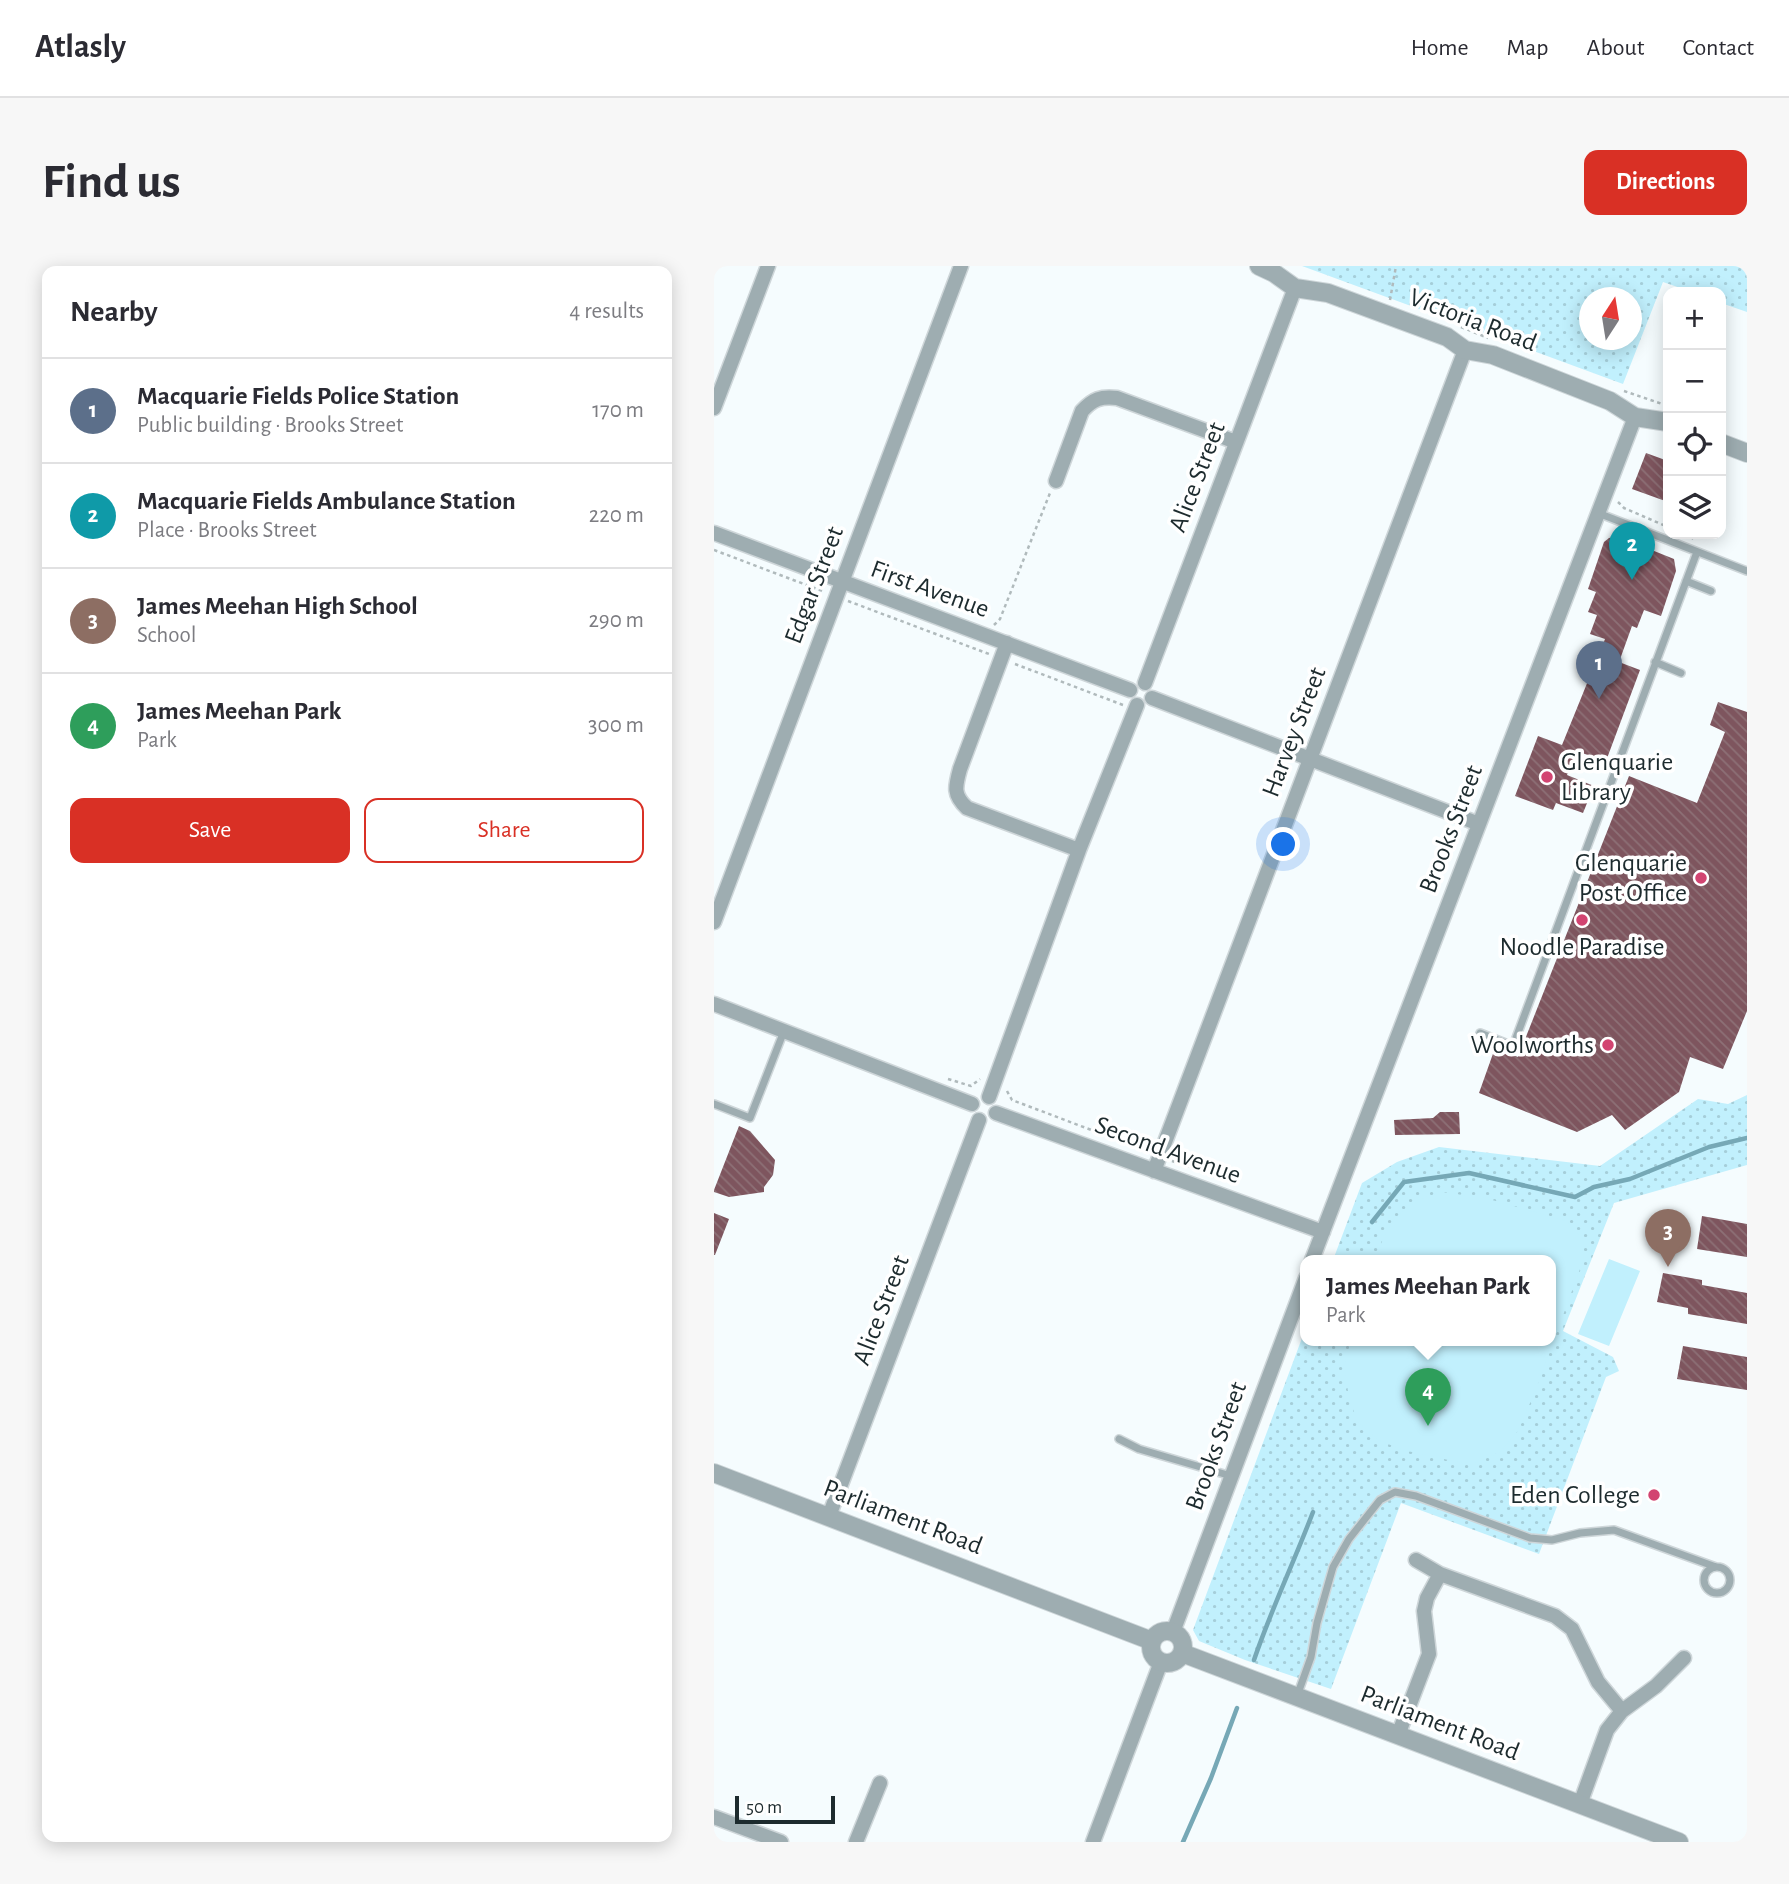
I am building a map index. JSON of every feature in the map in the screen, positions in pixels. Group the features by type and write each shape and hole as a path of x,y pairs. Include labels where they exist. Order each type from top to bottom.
{"street":[{"path":"714,408 768,266"},
{"name":"Edgar Street","path":"714,922 961,266"},
{"name":"Victoria Road","path":"1259,266 1296,288 1320,291 1340,298 1447,337 1465,350 1493,355 1599,396 1635,416 1663,421"},
{"name":"Alice Street","path":"1145,683 1296,288"},
{"name":"Harvey Street","path":"1154,1171 1465,350"},
{"path":"1056,481 1082,411 1090,402 1102,396 1116,398 1236,442"},
{"name":"Brooks Street","path":"1314,1255 1635,416"},
{"path":"1726,445 1747,453"},
{"name":"First Avenue","path":"714,533 838,589 1007,643 1130,690"},
{"path":"1007,643 960,769 956,785 958,800 967,808 1079,850"},
{"path":"989,1097 1131,705 1130,690 1136,683 1145,683 1152,690 1152,698 1148,704 1131,705"},
{"path":"1152,698 1479,824"},
{"path":"714,1004 972,1104"},
{"path":"979,1097 989,1097 996,1103 996,1113 989,1120 979,1120 972,1113 972,1104 979,1097"},
{"name":"Second Avenue","path":"996,1113 1323,1232"},
{"name":"Alice Street","path":"829,1516 979,1120"},
{"name":"Brooks Street","path":"1173,1632 1300,1294"},
{"name":"Parliament Road","path":"714,1473 1152,1641"},
{"path":"1416,1560 1440,1574 1555,1616 1572,1629 1598,1682 1622,1711"},
{"path":"1398,1735 1429,1654 1424,1611 1427,1598 1440,1574"},
{"path":"1161,1632 1173,1632 1182,1641 1182,1653 1173,1662 1161,1662 1152,1653 1152,1641 1161,1632"},
{"name":"Parliament Road","path":"1182,1653 1679,1842"},
{"path":"1580,1804 1607,1730 1622,1711 1656,1686 1685,1658"},
{"path":"1093,1842 1161,1662"},
{"path":"856,1842 880,1783"},
{"path":"714,1817 781,1842"}],"lane":[{"path":"1598,513 1747,571"},
{"path":"1480,1033 1513,1046 1697,552"},
{"path":"1686,581 1711,591"},
{"path":"1655,663 1681,673"},
{"path":"714,1104 750,1118 784,1031"},
{"path":"1119,1439 1139,1449 1184,1464 1207,1467 1232,1476"},
{"path":"1296,1696 1311,1657 1317,1623 1333,1567 1349,1539 1380,1500 1395,1492 1416,1496 1530,1538 1552,1539 1614,1530 1716,1567"}],"path":[{"path":"1389,300 1396,266"},
{"path":"994,625 1000,619 1056,481"},
{"path":"1619,505 1663,525"},
{"path":"714,550 838,589 1002,659 1131,705"},
{"path":"1470,801 1478,778"},
{"path":"967,1085 971,1086 978,1079 984,1080"},
{"path":"1003,1087 1012,1100"}],"shaded area":[{"path":"1302,266 1747,266 1747,312 1726,305 1726,287 1678,287 1663,282 1642,336 1642,287 1579,287 1579,350 1636,350 1623,384"},
{"path":"1747,1095 1747,1165 1614,1203 1563,1331 1613,1357 1619,1371 1606,1377 1539,1554 1401,1503 1331,1689 1245,1660 1199,1641 1193,1630 1300,1343 1300,1346 1556,1346 1556,1255 1335,1255 1362,1183 1397,1162 1439,1147 1600,1166 1698,1099 1728,1104"},
{"path":"1441,1192 1485,1198 1567,1221 1584,1240 1584,1258 1556,1334 1556,1255 1377,1255 1391,1224 1405,1209"},
{"path":"1609,1259 1640,1271 1609,1346 1578,1334"},
{"path":"1349,1346 1552,1346 1518,1431 1500,1452 1471,1465 1403,1450 1378,1440 1357,1421 1349,1397 1344,1367"}],"building":[{"path":"1646,453 1663,459 1663,500 1632,489"},
{"path":"1617,536 1674,559 1676,571 1661,616 1644,610 1637,628 1632,626 1619,662 1640,670 1606,761 1576,751 1567,775 1594,786 1583,813 1556,803 1553,810 1515,796 1538,736 1562,745 1605,639 1590,634 1597,615 1588,612 1596,592 1588,589 1604,542"},
{"path":"1718,702 1747,712 1747,1011 1723,1069 1690,1057 1679,1092 1625,1130 1612,1115 1577,1132 1479,1093 1495,1048 1518,1057 1629,776 1697,803 1725,732 1710,725"},
{"path":"1440,1112 1459,1112 1460,1134 1395,1135 1394,1120 1433,1118"},
{"path":"739,1126 750,1131 775,1160 773,1175 764,1187 764,1192 729,1197 714,1190"},
{"path":"714,1213 729,1219 715,1255 714,1255"},
{"path":"1702,1216 1747,1224 1747,1257 1697,1249"},
{"path":"1663,1273 1702,1280 1702,1285 1747,1293 1747,1324 1688,1314 1688,1308 1657,1302"},
{"path":"1683,1346 1747,1357 1747,1390 1677,1379"}],"waterway":[{"path":"1372,1222 1404,1182 1469,1173 1575,1197 1594,1187 1630,1179 1709,1147 1747,1138"},
{"path":"1254,1660 1313,1512"},
{"path":"1183,1842 1237,1708"}],"place":[{"name":"Macquarie Fields Ambulance Station","path":"1632,580"},
{"name":"Macquarie Fields Police Station","path":"1599,699"},
{"name":"Glenquarie Library","path":"1547,777"},
{"name":"Glenquarie Post Office","path":"1701,878"},
{"name":"Noodle Paradise","path":"1582,920"},
{"name":"Woolworths","path":"1608,1045"},
{"name":"James Meehan High School","path":"1668,1267"},
{"name":"James Meehan Park","path":"1428,1426"},
{"name":"Eden College","path":"1654,1495"}]}
